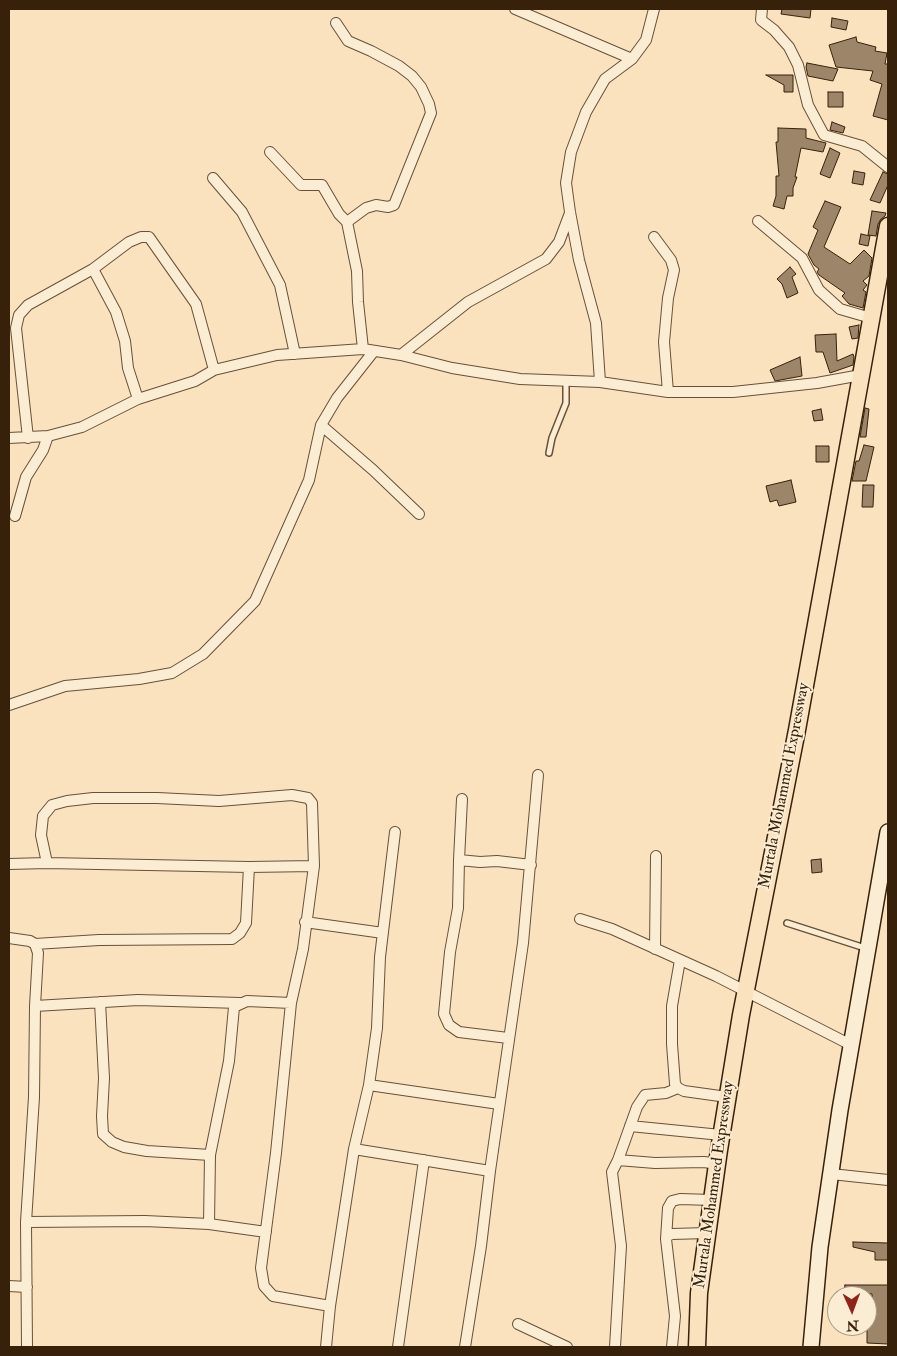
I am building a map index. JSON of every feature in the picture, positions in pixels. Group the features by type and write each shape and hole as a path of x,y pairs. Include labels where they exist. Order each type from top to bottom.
{"main road":[{"name":"Murtala Mohammed Expressway","path":"697,1347 700,1293 707,1233 727,1097 797,730 888,226"},
{"path":"811,1347 818,1260 851,1045 888,832"}],"street":[{"path":"514,9 632,59"},
{"path":"600,382 596,323 579,260 566,183 571,152 586,112 605,79 632,59 646,40 654,9"},
{"path":"762,9 761,20 774,30 788,47 798,65 808,105 824,135 862,146 888,167"},
{"path":"336,23 348,41 399,66 412,76 421,87 430,104 431,113 394,205 388,207 376,205 366,208 347,222"},
{"path":"9,705 65,686 139,679 172,673 203,654 255,601 309,480 321,425 369,350 358,302 357,271 347,222 339,214 322,185 301,186 270,152"},
{"path":"213,178 242,212 280,285 295,354"},
{"path":"401,355 468,302 546,259 559,242 570,212"},
{"path":"758,222 802,258 819,290 840,309 872,318"},
{"path":"28,438 16,328 18,315 28,305 93,269 129,242 141,237 148,237 196,304 214,370"},
{"path":"654,237 671,260 674,270 668,298 664,342 668,392"},
{"path":"93,269 116,312 125,341 128,368 138,399"},
{"path":"9,438 48,436 82,427 138,399 195,381 214,370 277,355 369,350 401,355 452,368 520,379 600,382 668,392 733,392 817,383 861,375"},
{"path":"321,425 373,470 419,514"},
{"path":"15,516 26,477 43,450 48,436"},
{"path":"465,1347 481,1246 508,1038 523,942 538,775"},
{"path":"47,863 41,835 43,816 52,805 67,801 94,798 219,800 292,795 308,798 312,803 314,866 303,948 291,1003 276,1153 261,1268 264,1286 273,1296 330,1306"},
{"path":"462,798 458,908 450,952 444,1014 449,1025 459,1032 508,1038"},
{"path":"326,1347 330,1306 354,1149 368,1085 376,1028 383,933 395,832"},
{"path":"655,949 656,856"},
{"path":"459,860 497,861 531,865"},
{"path":"9,864 314,866"},
{"path":"9,938 30,941 35,944 99,940 232,939 240,933 246,923 249,867"},
{"path":"580,919 612,929 680,960 746,991 851,1045"},
{"path":"305,922 383,933"},
{"path":"28,1347 26,1222 34,1097 35,1006 38,953 35,944"},
{"path":"680,960 672,1006 675,1084 684,1091 727,1097"},
{"path":"35,1006 138,1000 240,1003"},
{"path":"209,1224 210,1155 229,1061 234,1007 247,1000 291,1003"},
{"path":"100,1002 104,1078 102,1116 104,1134 112,1142 124,1147 147,1151 210,1155"},
{"path":"368,1085 499,1104"},
{"path":"615,1347 620,1246 612,1172 637,1107 645,1094 666,1093 678,1088"},
{"path":"630,1126 721,1135"},
{"path":"354,1149 490,1171"},
{"path":"398,1347 424,1160"},
{"path":"618,1160 655,1163 704,1162 717,1164"},
{"path":"831,1174 888,1180"},
{"path":"672,1347 675,1316 666,1239 668,1208 672,1201 680,1199 712,1200"},
{"path":"26,1222 145,1221 209,1224 266,1232"},
{"path":"667,1236 672,1234 707,1233"},
{"path":"9,1286 27,1287"},
{"path":"518,1324 567,1347"}],"lane":[{"path":"549,453 552,438 566,403 566,380"},
{"path":"787,923 868,949"}],"building":[{"path":"782,9 811,9 810,18 781,14"},
{"path":"832,18 848,21 846,30 831,27"},
{"path":"856,37 857,42 876,47 875,51 887,53 885,64 888,64 888,120 873,116 882,84 870,80 873,71 836,67 829,45"},
{"path":"807,63 838,69 833,81 808,76"},
{"path":"766,75 793,75 793,92 784,92 784,85"},
{"path":"828,92 843,92 843,107 828,107"},
{"path":"832,122 845,127 843,133 830,130"},
{"path":"778,128 806,129 806,138 826,143 823,152 801,148 793,196 787,196 784,209 773,206 776,196 776,176 779,176 776,142 778,142"},
{"path":"830,148 840,153 830,178 820,174"},
{"path":"854,171 865,173 863,185 852,183"},
{"path":"883,172 888,174 888,185 880,203 870,200"},
{"path":"825,201 841,207 824,247 850,264 864,250 872,258 869,276 863,281 867,285 863,290 866,292 863,308 849,304 842,296 845,293 819,275 817,272 819,269 814,265 808,254 818,230 813,227"},
{"path":"872,211 886,213 878,224 876,236 868,235"},
{"path":"861,234 870,236 868,246 859,244"},
{"path":"790,267 796,274 792,277 798,293 787,298 782,284 777,279"},
{"path":"859,325 858,338 852,339 849,327"},
{"path":"836,334 837,361 853,354 853,365 830,373 823,352 816,352 815,335"},
{"path":"800,357 802,376 775,381 770,370"},
{"path":"865,408 869,409 866,437 860,437"},
{"path":"821,409 823,420 814,421 812,411"},
{"path":"864,445 874,447 866,481 852,481 856,461 859,461"},
{"path":"816,446 829,446 829,462 816,462"},
{"path":"791,480 796,502 779,506 777,500 770,502 766,486"},
{"path":"863,485 874,485 873,507 862,507"},
{"path":"821,859 822,872 812,873 811,860"},
{"path":"853,1242 888,1243 888,1260 875,1260 875,1252 853,1247"},
{"path":"888,1285 888,1344 867,1343 867,1336 877,1336 877,1286 845,1286"}]}
